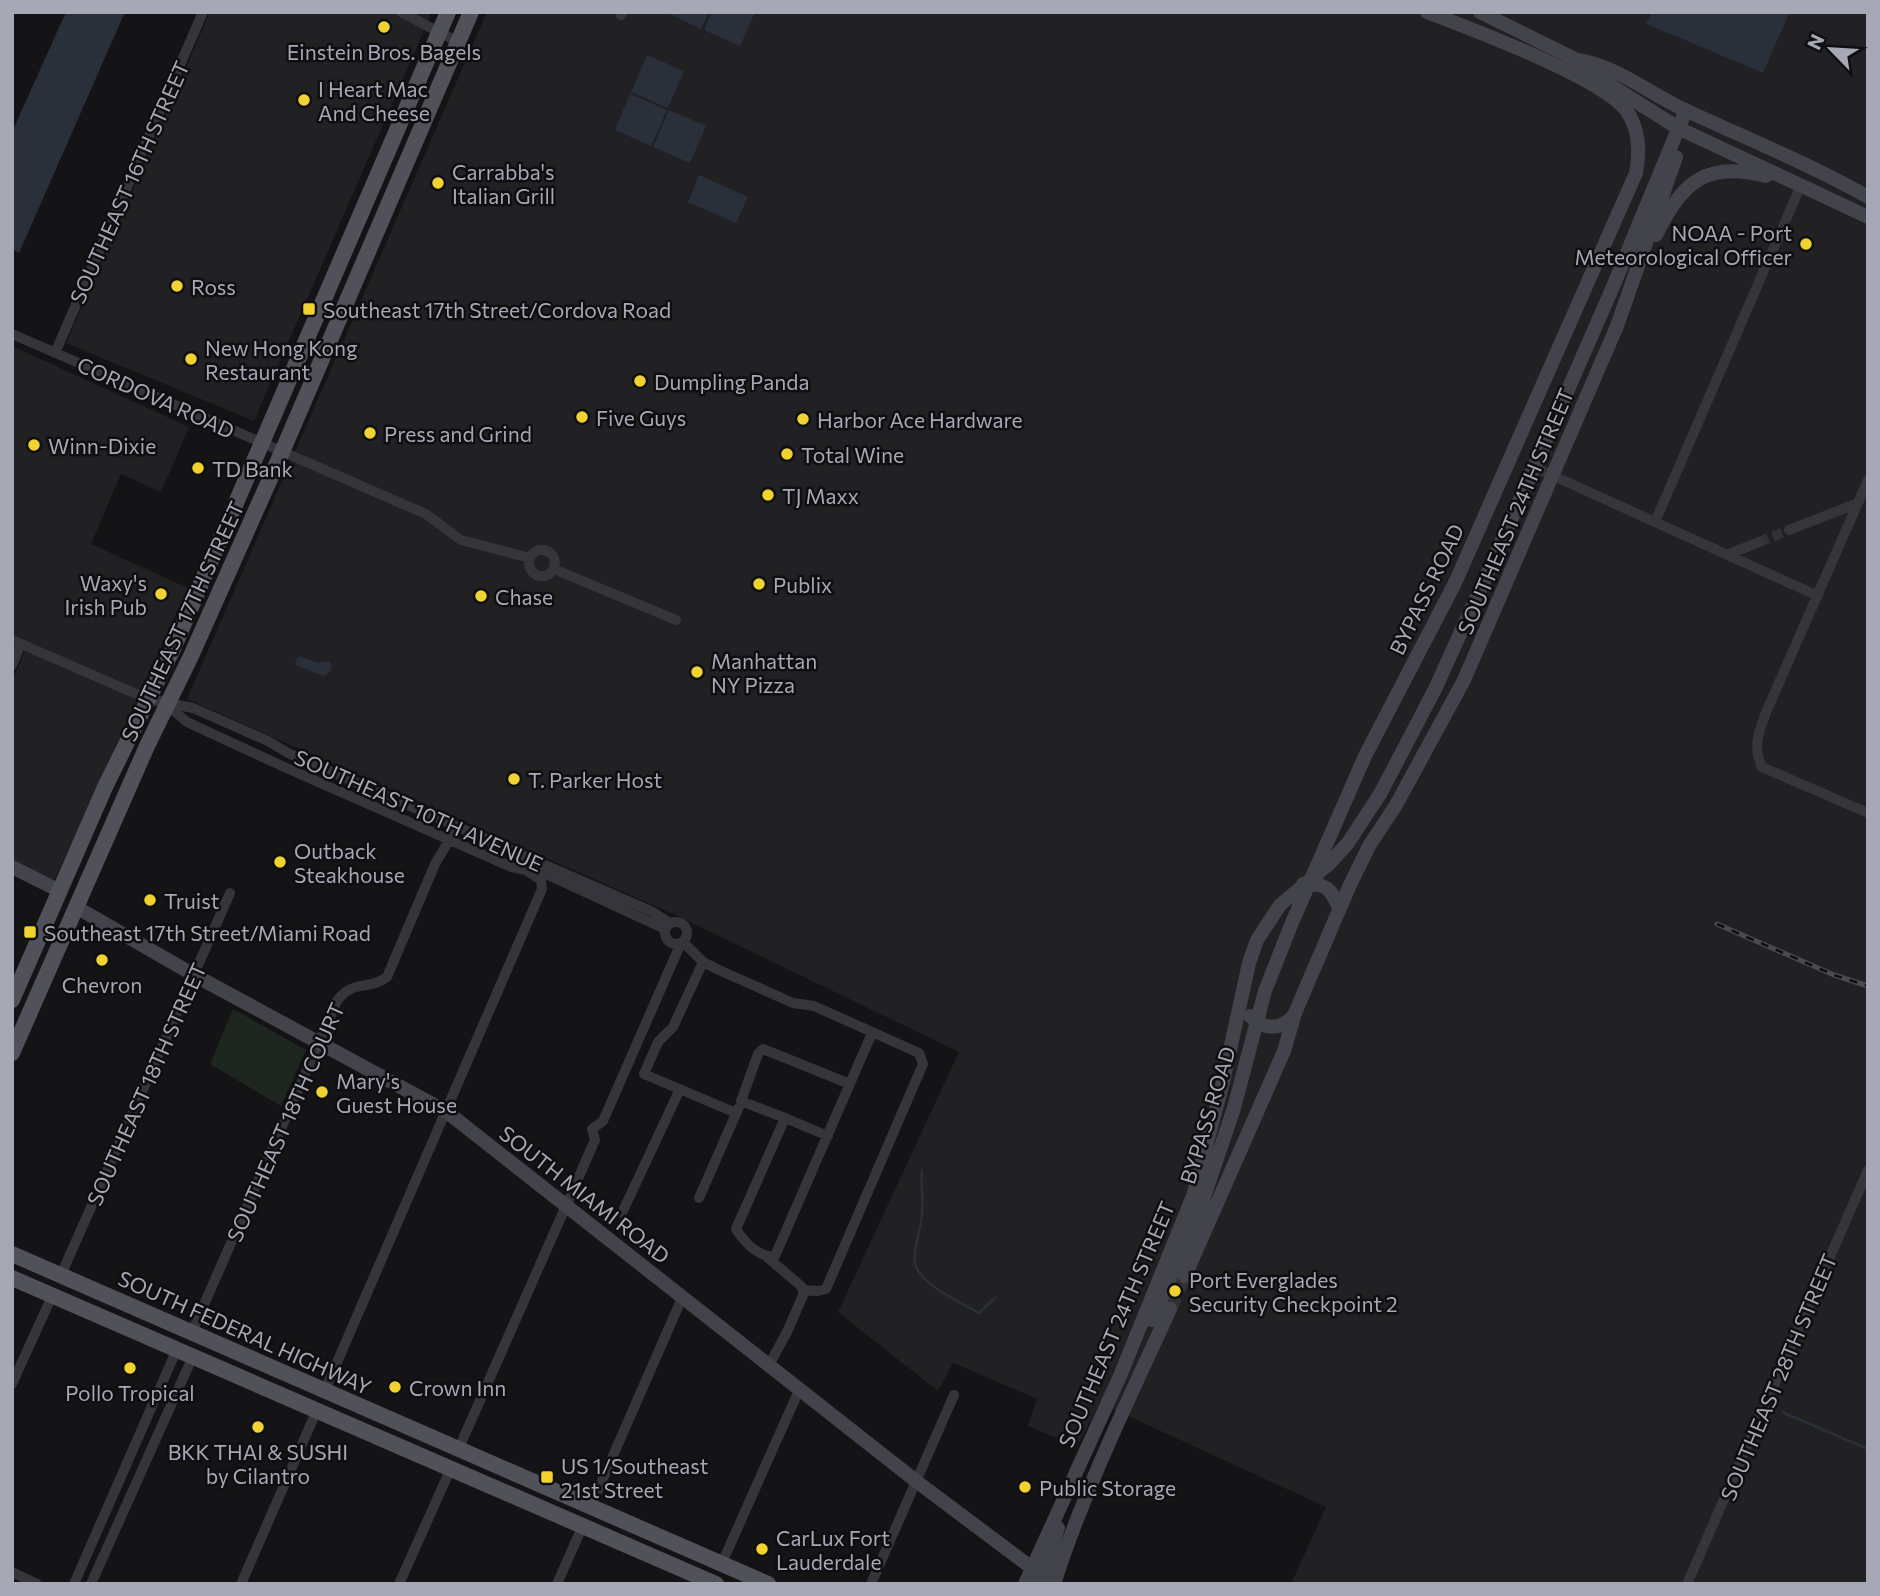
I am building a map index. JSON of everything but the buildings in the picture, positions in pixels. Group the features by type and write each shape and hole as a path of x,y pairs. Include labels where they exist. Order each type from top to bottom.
{"main road":[{"name":"SOUTHEAST 17TH STREET","path":"12,1000 105,788 172,651 448,12"},
{"name":"SOUTHEAST 17TH STREET","path":"12,1053 166,704 191,656 282,452 471,12"},
{"path":"350,239 347,268 349,275 356,281"},
{"path":"338,267 344,307"},
{"path":"70,869 76,906"},
{"name":"SOUTH FEDERAL HIGHWAY","path":"12,1254 768,1584"},
{"name":"SOUTH FEDERAL HIGHWAY","path":"12,1278 715,1584"},
{"path":"155,1340 180,1338 192,1332"},
{"path":"177,1349 216,1342"},
{"path":"421,1455 443,1455 459,1448"},
{"path":"451,1468 465,1461 482,1459"},
{"path":"693,1574 714,1569 722,1563"},
{"path":"715,1584 732,1575 745,1573"}],"street":[{"name":"SOUTHEAST 16TH STREET","path":"55,352 203,12"},
{"path":"401,12 458,41"},
{"name":"BYPASS ROAD","path":"1120,1376 1167,1303 1180,1257 1216,1165 1265,991 1276,963 1365,756 1455,583 1636,173 1638,144 1632,121 1626,110 1605,93 1560,68 1427,12"},
{"path":"1480,12 1577,60 1597,63 1690,112 1868,197"},
{"path":"1577,60 1588,71 1683,130 1868,217"},
{"name":"SOUTHEAST 24TH STREET","path":"1025,1584 1120,1376 1193,1196 1223,1082 1252,951 1267,922 1280,905 1329,864 1348,843 1380,794 1410,737 1436,687 1497,552 1690,112"},
{"name":"SOUTHEAST 24TH STREET","path":"1185,1276 1284,1051 1296,1013 1339,908 1369,846 1464,680 1595,378 1633,281 1683,130"},
{"path":"1633,281 1674,202 1697,180 1727,170 1747,171 1801,185"},
{"path":"1655,522 1801,185"},
{"name":"CORDOVA ROAD","path":"12,334 426,514 461,540 530,558"},
{"path":"1575,370 1595,378"},
{"path":"1534,467 1818,596"},
{"path":"1868,480 1757,737 1756,754 1762,767 1868,813"},
{"path":"1789,530 1858,503"},
{"path":"1727,555 1759,542"},
{"path":"537,551 547,551 554,558 554,569 546,576 536,576 529,568 530,558 537,551"},
{"path":"1497,552 1516,560"},
{"path":"554,569 676,620"},
{"path":"12,665 17,642"},
{"name":"SOUTHEAST 10TH AVENUE","path":"17,642 148,699 193,708 457,828 652,911 667,926"},
{"path":"1436,687 1435,705 1442,722"},
{"name":"SOUTHEAST 10TH AVENUE","path":"166,704 187,722 511,867 546,874 667,926 677,922 684,925 687,933 682,942"},
{"path":"1410,737 1421,735 1423,740 1416,757 1416,768"},
{"path":"387,812 393,799"},
{"name":"SOUTHEAST 18TH COURT","path":"192,1332 337,1001 344,992 357,986 377,984 387,977 435,864 457,828"},
{"path":"12,867 58,896"},
{"path":"325,1390 542,889 541,880 523,868"},
{"path":"12,877 58,896"},
{"path":"1303,884 1328,887 1339,908"},
{"name":"SOUTHEAST 18TH STREET","path":"61,1275 230,892"},
{"name":"SOUTH MIAMI ROAD","path":"76,906 194,975 447,1112 916,1481 1032,1568"},
{"name":"SOUTHEAST 10TH AVENUE","path":"667,926 665,936 668,942 682,942 703,962 793,1003 814,1006 919,1053 923,1064 826,1289 803,1290"},
{"path":"459,1448 595,1140 592,1129 603,1121 682,942"},
{"path":"703,962 673,1027 658,1042 645,1074 736,1113"},
{"path":"1242,992 1248,1014 1252,1020 1264,1026 1279,1026 1296,1013"},
{"path":"767,1257 775,1256 872,1033"},
{"path":"699,1198 758,1054 763,1049 850,1084"},
{"path":"622,1213 680,1089"},
{"path":"741,1101 828,1136"},
{"path":"769,1364 804,1293 767,1257 755,1250 736,1229 785,1118"},
{"name":"SOUTHEAST 28TH STREET","path":"1687,1584 1868,1170"},
{"path":"12,1384 52,1296"},
{"path":"591,1506 682,1298"},
{"name":"SOUTHEAST 24TH STREET","path":"1054,1584 1063,1554 1167,1303"},
{"path":"74,1584 177,1349"},
{"path":"90,1584 193,1356"},
{"path":"722,1563 800,1388"},
{"path":"871,1584 954,1395"},
{"path":"241,1584 317,1410"},
{"path":"1082,1459 1091,1464 1104,1459"},
{"path":"398,1584 451,1468"},
{"path":"1040,1584 1071,1483"},
{"path":"557,1584 583,1525"},
{"path":"12,1572 37,1584"}],"shaded area":[{"path":"66,12 125,12 19,253 12,249 12,132"},
{"path":"210,12 432,12 254,421 66,343"},
{"path":"487,12 1651,12 1646,24 1763,73 1790,12 1868,12 1868,1584 1291,1584 1326,1507 1100,1403 1077,1446 1028,1426 1037,1399 953,1363 938,1391 838,1312 959,1052 680,917 187,699"},
{"path":"666,12 709,12 701,29"},
{"path":"712,12 755,12 740,46 704,30"},
{"path":"1651,12 1790,12 1763,73 1646,24"},
{"path":"647,55 684,71 668,108 631,92"},
{"path":"630,94 667,110 651,146 615,130"},
{"path":"669,110 706,126 690,163 653,147"},
{"path":"699,175 748,197 736,223 688,202"},
{"path":"12,346 189,427 161,492 121,474 91,544 188,588 53,884 12,863 12,681 28,643 12,636"},
{"path":"299,656 318,663 330,661 332,667 329,673 323,676 296,665"},
{"path":"233,1009 306,1050 281,1106 210,1064"}],"waterway":[{"path":"922,1170 922,1209 915,1257 918,1270 923,1278 941,1292 979,1313 996,1297"},
{"path":"1782,1412 1868,1449"}],"tunnel":[{"path":"1759,542 1789,530"},
{"path":"1170,1309 1185,1276"}],"railway":[{"path":"1717,924 1834,975 1868,986"}],"place":[{"name":"Einstein Bros. Bagels","path":"384,27"},
{"name":"I Heart Mac And Cheese","path":"304,100"},
{"name":"Carrabba's Italian Grill","path":"438,183"},
{"name":"NOAA - Port Meteorological Officer","path":"1806,244"},
{"name":"Ross","path":"177,286"},
{"name":"Southeast 17th Street/Cordova Road","path":"309,309"},
{"name":"New Hong Kong Restaurant","path":"191,359"},
{"name":"Dumpling Panda","path":"640,381"},
{"name":"Five Guys","path":"582,417"},
{"name":"Harbor Ace Hardware","path":"803,419"},
{"name":"Press and Grind","path":"370,433"},
{"name":"Winn-Dixie","path":"34,445"},
{"name":"Total Wine","path":"787,454"},
{"name":"TD Bank","path":"198,468"},
{"name":"TJ Maxx","path":"768,495"},
{"name":"Publix","path":"759,584"},
{"name":"Waxy's Irish Pub","path":"161,594"},
{"name":"Chase","path":"481,596"},
{"name":"Manhattan NY Pizza","path":"697,672"},
{"name":"T. Parker Host","path":"514,779"},
{"name":"Outback Steakhouse","path":"280,862"},
{"name":"Truist","path":"150,900"},
{"name":"Southeast 17th Street/Miami Road","path":"30,932"},
{"name":"Chevron","path":"102,960"},
{"name":"Mary's Guest House","path":"322,1092"},
{"name":"Port Everglades Security Checkpoint 2","path":"1175,1291"},
{"name":"Pollo Tropical","path":"130,1368"},
{"name":"Crown Inn","path":"395,1387"},
{"name":"BKK THAI & SUSHI by Cilantro","path":"258,1427"},
{"name":"US 1/Southeast 21st Street","path":"547,1477"},
{"name":"Public Storage","path":"1025,1487"},
{"name":"CarLux Fort Lauderdale","path":"762,1549"}]}
